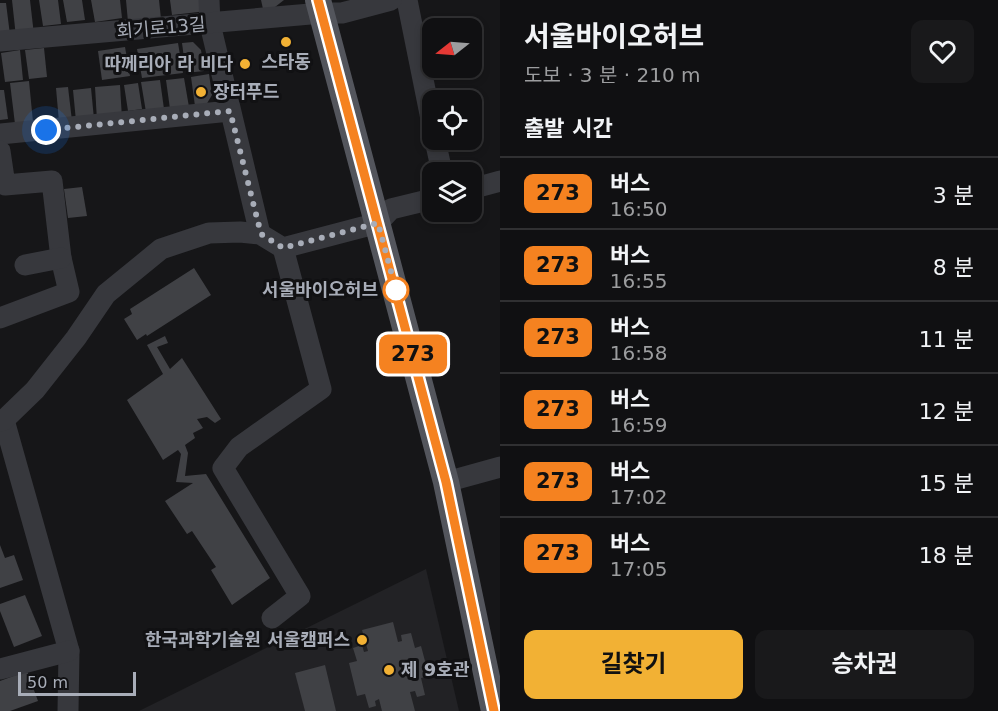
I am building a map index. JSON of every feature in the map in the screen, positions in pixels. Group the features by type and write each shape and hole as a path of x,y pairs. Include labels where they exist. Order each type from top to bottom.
{"main road":[{"path":"320,7 446,482 494,711"}],"street":[{"path":"209,0 210,24 261,234"},
{"name":"회기로13길","path":"0,41 210,24 320,7 342,13 391,0"},
{"path":"407,0 425,90"},
{"path":"0,134 230,111"},
{"path":"0,151 5,185 52,181 61,258 69,292 0,318"},
{"path":"283,248 378,223 391,209 422,201"},
{"path":"68,711 69,651 2,421 35,390 76,338 106,294 161,249 209,233 261,234 283,248 321,390 239,447 223,468 300,596 272,618"},
{"path":"25,265 61,258"},
{"path":"446,482 500,467"},
{"path":"0,669 69,651"}],"shaded area":[{"name":"한국과학기술원 서울캠퍼스","path":"426,569 459,711 139,711"}],"building":[{"path":"12,0 30,0 34,35 16,37"},
{"path":"39,0 58,0 61,24 43,26"},
{"path":"63,0 82,0 85,20 67,22"},
{"path":"91,0 120,0 122,18 95,22"},
{"path":"126,0 159,0 161,19 128,22"},
{"path":"170,0 206,0 207,11 172,15"},
{"path":"261,0 284,0 275,7 263,9"},
{"path":"0,3 6,3 10,35 0,36"},
{"path":"193,42 201,50 204,71 186,73 182,43"},
{"path":"178,43 183,73 142,78 137,49"},
{"path":"125,47 130,76 102,80 98,51"},
{"path":"44,48 47,77 29,79 25,50"},
{"path":"20,50 23,80 5,82 1,53"},
{"path":"209,74 212,95 206,105 195,106 191,77"},
{"path":"184,78 189,107 170,109 166,80"},
{"path":"160,80 164,109 146,112 141,82"},
{"path":"29,81 33,122 15,124 10,83"},
{"path":"138,83 142,109 128,111 124,85"},
{"path":"120,85 122,119 97,120 95,87"},
{"path":"68,87 72,121 59,122 56,88"},
{"path":"91,88 94,119 76,121 73,90"},
{"path":"0,90 4,90 8,119 0,120"},
{"path":"82,187 87,216 68,218 64,189"},
{"path":"194,268 211,295 137,340 124,319 132,314 130,309"},
{"path":"165,336 168,343 157,347 170,369 182,358 221,419 215,423 207,417 197,419 203,428 193,433 195,438 185,445 188,453 185,476 206,474 270,578 232,605 211,570 216,567 192,531 187,534 165,501 193,483 176,482 181,454 178,450 163,460 127,400 163,374 147,345"},
{"path":"0,545 5,558 14,555 23,580 0,588"},
{"path":"25,595 42,636 14,647 0,611 0,604"},
{"name":"제 9호관","path":"393,622 398,642 402,641 401,635 411,633 415,648 421,646 429,676 421,678 425,695 417,697 415,691 410,692 415,711 382,711 379,699 375,701 376,706 369,708 365,694 357,696 349,663 357,661 353,648 362,645 364,652 368,651 362,630"},
{"path":"325,665 336,711 305,711 295,673"},
{"path":"27,671 38,701 10,711 0,711 0,681"}],"bus line":[{"name":"273","path":"318,0 446,482 494,711"}],"place":[{"name":"스타동","path":"286,42"},
{"name":"따께리아 라 비다","path":"245,64"},
{"name":"장터푸드","path":"201,92"},
{"name":"서울바이오허브","path":"396,290"},
{"name":"한국과학기술원 서울캠퍼스","path":"362,640"},
{"name":"제 9호관","path":"389,670"}],"route":[{"path":"46,130 230,111 261,234 283,248 378,223 396,290"}]}
